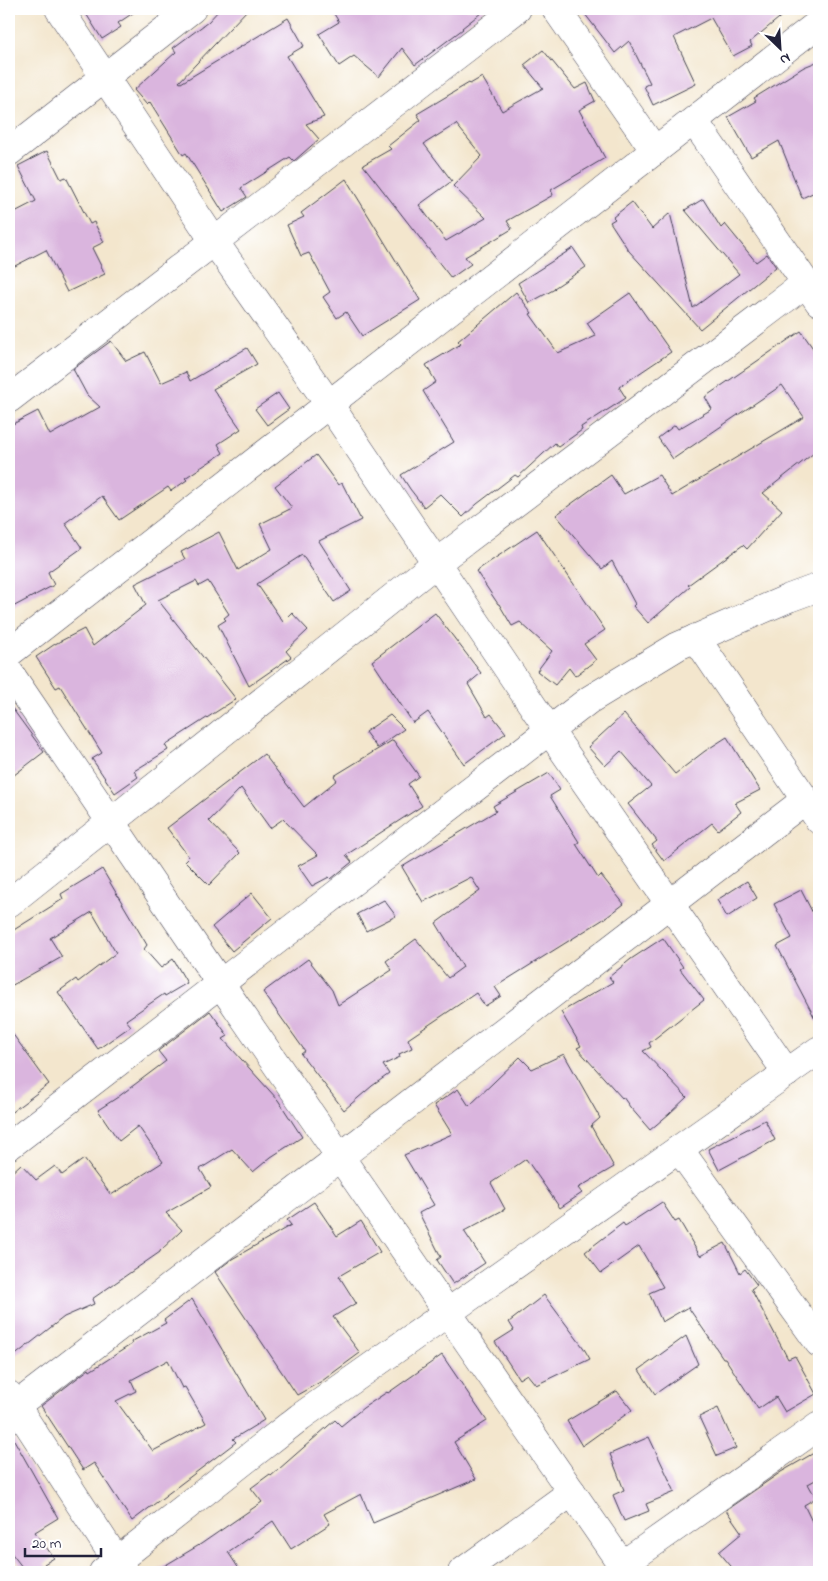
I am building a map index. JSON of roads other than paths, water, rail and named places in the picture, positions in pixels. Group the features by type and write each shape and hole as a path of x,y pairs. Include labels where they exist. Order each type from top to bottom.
{"street":[{"path":"59,9 214,241 329,404 549,730 787,1073"},
{"path":"9,152 192,9"},
{"path":"9,399 517,9"},
{"path":"556,9 655,151"},
{"path":"9,652 819,23"},
{"path":"9,903 436,563 813,293 694,121"},
{"path":"9,1146 588,700 678,646 819,587"},
{"path":"696,638 812,810 670,904 340,1157 11,1404 115,1569 300,1417 819,1050"},
{"path":"9,672 220,983 624,1568 819,1426"},
{"path":"679,1149 819,1343"},
{"path":"462,1572 572,1492"}]}
